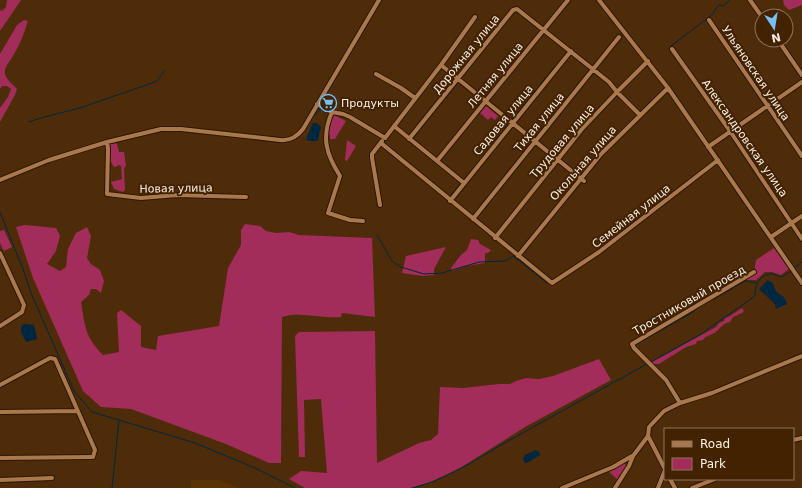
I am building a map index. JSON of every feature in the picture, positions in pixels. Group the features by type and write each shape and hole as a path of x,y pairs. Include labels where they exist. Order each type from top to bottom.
{"street":[{"path":"0,180 49,160 107,142 154,130 171,128 280,140 294,138 302,131 379,0"},
{"name":"Летняя улица","path":"437,161 568,0"},
{"path":"600,0 668,88 802,284"},
{"name":"Дорожная улица","path":"410,139 515,9 519,9 544,29"},
{"path":"380,205 372,154 441,65 475,16"},
{"name":"Ульяновская улица","path":"709,20 802,156"},
{"path":"544,29 609,82 640,115"},
{"name":"Тихая улица","path":"473,219 619,37"},
{"path":"783,48 802,75"},
{"name":"Александровская улица","path":"672,49 730,131 802,238"},
{"name":"Садовая улица","path":"450,201 571,51"},
{"name":"Трудовая улица","path":"495,238 582,129 648,61"},
{"path":"441,65 582,180"},
{"path":"376,74 415,98"},
{"path":"708,147 802,82"},
{"name":"Окольная улица","path":"518,256 582,180 608,146 668,88"},
{"path":"317,104 332,112 350,117 385,138"},
{"path":"332,112 326,128 327,144 330,161 340,176 328,213 350,220 364,221"},
{"path":"394,126 464,183"},
{"name":"Новая улица","path":"107,142 107,194 141,198 177,195 246,197"},
{"path":"381,143 518,256"},
{"name":"Семейная улица","path":"518,256 552,283 599,252 718,160"},
{"path":"770,237 802,216"},
{"path":"0,253 2,263 24,305 22,312 0,326"},
{"name":"Тростниковый проезд","path":"680,403 666,380 634,348 632,343 754,272"},
{"path":"615,488 629,466 633,456 648,436 649,427 664,411 680,403 712,393 802,356"},
{"path":"0,385 50,358 55,359 95,450 93,457 0,458"},
{"path":"0,412 78,411"},
{"path":"648,436 664,467"},
{"path":"562,488 613,467 633,456"},
{"path":"658,488 664,472"},
{"path":"0,480 52,478"},
{"path":"692,488 712,480"}],"shaded area":[{"path":"191,480 220,480 239,488 191,488"}],"green space":[{"path":"7,0 21,0 0,31 0,10 2,11 6,7"},
{"path":"783,0 802,0 802,5 794,8 787,8 784,5"},
{"path":"24,20 28,21 25,31 5,70 7,79 17,89 0,122 0,108 8,97 11,89 7,86 2,86 0,89 0,54 17,25"},
{"path":"486,106 498,116 495,120 491,117 488,120 480,113"},
{"path":"334,115 346,121 335,139 330,139 328,130"},
{"path":"347,140 356,146 347,161 345,160"},
{"path":"110,144 117,144 119,152 124,152 126,166 124,168 125,190 123,192 114,189 111,182 122,179 121,166 119,165 115,167 110,161"},
{"path":"245,224 260,226 266,231 276,233 289,232 299,235 372,238 375,317 342,313 341,317 289,315 282,317 281,463 269,463 226,444 131,409 101,407 83,391 33,278 16,227 25,225 56,228 60,236 56,251 47,264 60,271 66,267 68,249 76,233 87,227 91,236 87,258 91,264 100,270 104,281 101,293 96,289 91,289 89,295 81,302 85,325 89,337 103,355 119,352 117,313 121,310 141,326 141,347 156,350 158,336 219,326 228,268 241,245 241,230"},
{"path":"4,230 12,247 4,251 0,243 0,231"},
{"path":"471,239 478,240 480,244 491,250 488,253 485,253 485,263 466,266 452,271 451,268 460,256 467,250"},
{"path":"446,247 434,269 434,275 423,276 402,273 406,256"},
{"path":"774,248 789,269 781,275 772,272 765,272 756,280 744,280 754,273 756,260"},
{"path":"742,308 744,311 742,313 733,317 730,322 724,324 703,340 697,341 696,344 686,347 659,364 652,364 652,362 716,327 719,323 724,321 725,318"},
{"path":"375,331 377,463 419,443 431,440 438,434 440,387 463,388 510,384 526,378 539,379 553,376 599,359 611,380 525,427 457,470 428,483 410,488 305,488 289,479 301,471 327,473 321,399 304,400 305,457 299,457 295,336 299,332"},
{"path":"620,464 625,464 627,467 618,480 608,471"}],"water":[{"path":"313,123 316,123 321,127 318,140 308,141 306,139"},
{"path":"768,280 773,283 776,291 784,297 787,304 776,309 775,304 759,289"},
{"path":"24,324 34,325 37,339 26,342 21,332 21,327"},
{"path":"536,450 540,455 525,463 523,459 525,455"}],"waterway":[{"path":"671,46 713,14 719,5 723,6 730,0"},
{"path":"549,74 554,67"},
{"path":"29,122 80,108 152,83 157,81 165,70"},
{"path":"458,74 462,70"},
{"path":"540,85 545,78"},
{"path":"789,89 802,80"},
{"path":"459,83 470,92"},
{"path":"413,140 413,138 456,85"},
{"path":"531,96 537,89"},
{"path":"522,107 528,100"},
{"path":"315,115 320,109 328,113"},
{"path":"512,119 519,111"},
{"path":"502,133 509,124"},
{"path":"493,143 499,136"},
{"path":"484,155 490,148"},
{"path":"451,175 461,183 451,195"},
{"path":"0,212 31,293 74,391 92,412 195,443 255,468 295,488"},
{"path":"377,235 392,261 401,267 424,274 442,273 479,262 505,261 513,256 547,283"},
{"path":"794,268 802,262"},
{"path":"651,362 701,334 755,296 757,284 764,276 773,274 782,277 791,271"},
{"path":"714,299 745,281 757,283"},
{"path":"635,345 695,311"},
{"path":"413,488 435,481 469,464 647,364"},
{"path":"112,488 119,420"}],"place":[{"name":"Продукты","path":"328,103"}]}
